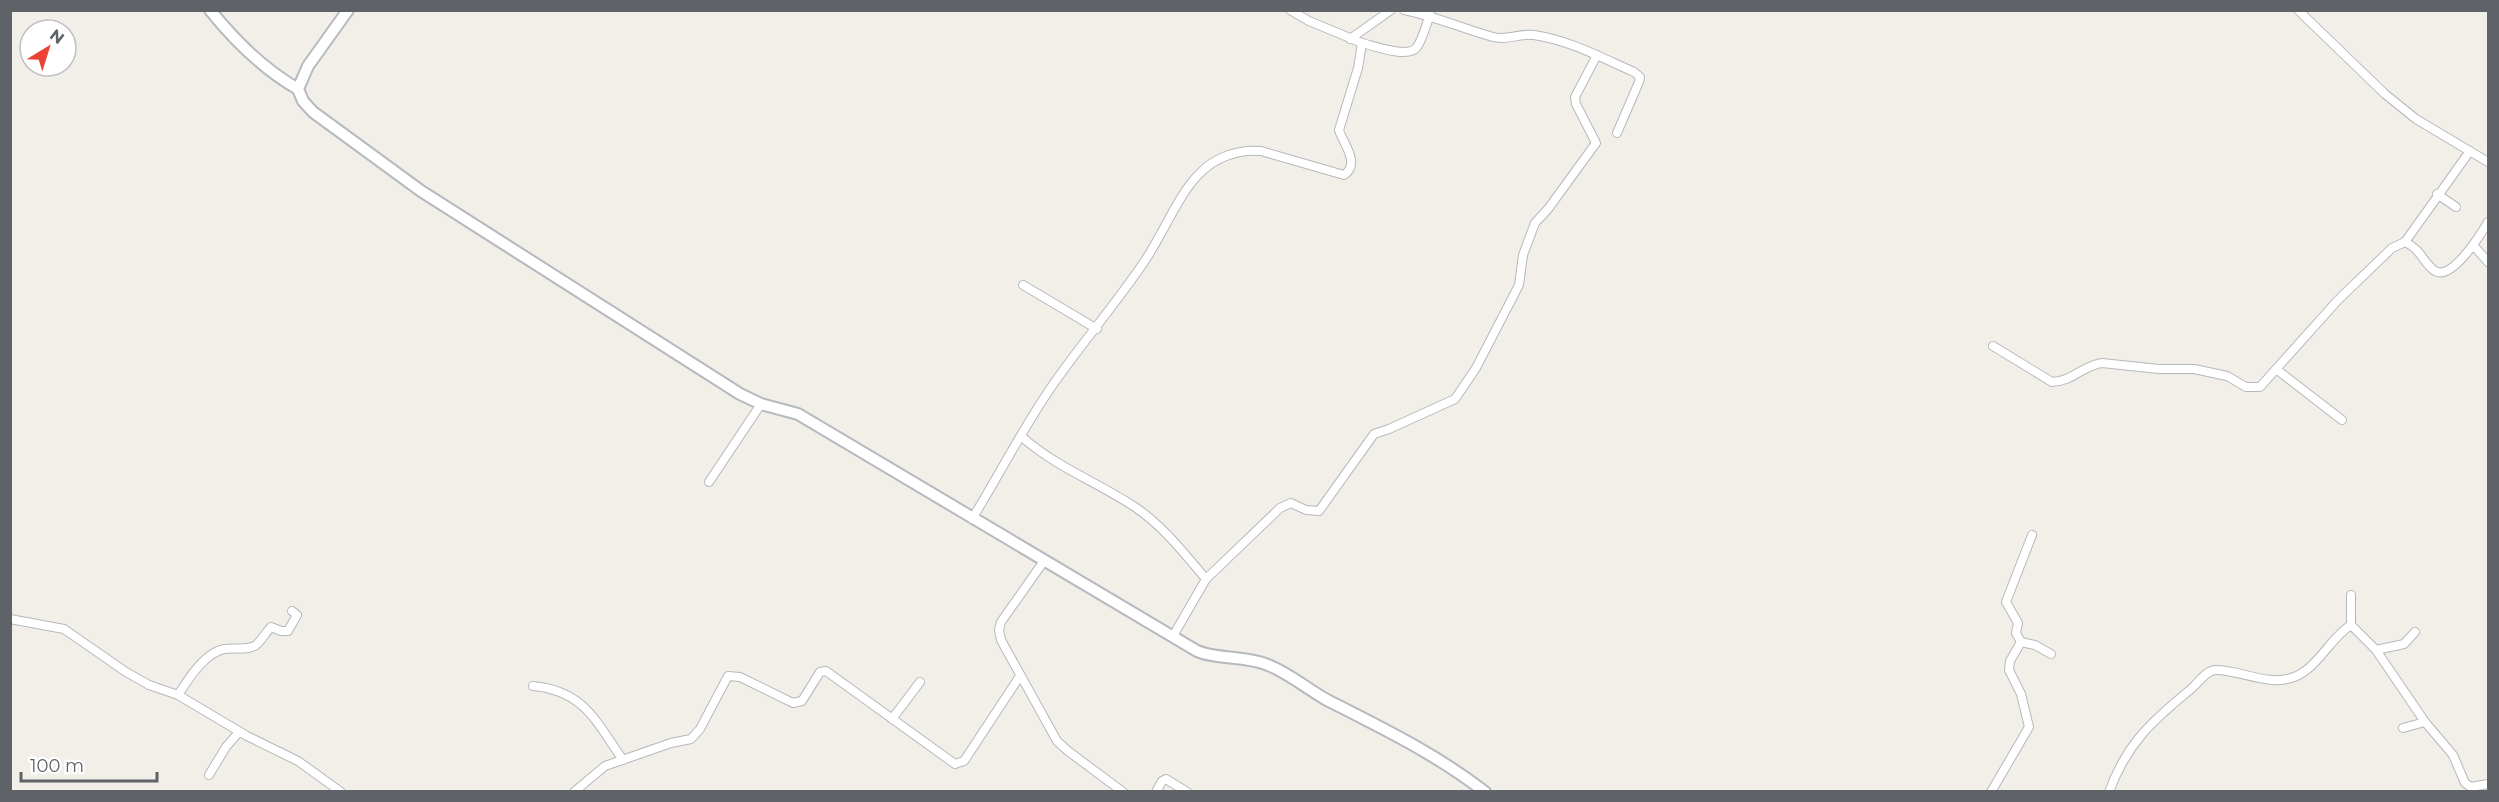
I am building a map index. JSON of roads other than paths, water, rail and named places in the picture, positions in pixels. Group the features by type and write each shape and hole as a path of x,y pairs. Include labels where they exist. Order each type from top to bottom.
{"street":[{"path":"210,10 247,51 282,80 298,89 303,101 313,112 421,191 741,394 761,404 798,414 1197,651 1236,656 1275,668 1325,699 1393,733 1440,760 1485,792"},
{"path":"298,89 308,66 348,10"},
{"path":"1290,10 1350,39 1403,53 1410,52 1417,47 1430,15"},
{"path":"1350,39 1391,10"},
{"path":"1404,10 1430,15 1495,38 1508,38 1517,34 1551,38 1634,72 1640,77 1617,133"},
{"path":"2298,10 2385,94 2416,119 2488,162"},
{"path":"972,519 1051,387 1097,329 1153,250 1190,185 1209,165 1224,157 1250,150 1261,151 1329,172 1344,175 1347,173 1352,162 1339,130 1358,68 1362,43"},
{"path":"1173,636 1206,579 1285,504 1291,503 1314,512 1319,511 1374,434 1455,399 1476,368 1519,285 1523,255 1535,223 1548,209 1596,143 1576,104 1575,97 1598,56"},
{"path":"1993,346 2052,382 2059,382 2091,364 2102,363 2205,371 2227,376 2246,387 2255,389 2260,387 2338,300 2392,248 2405,242 2470,151"},
{"path":"2438,194 2456,207"},
{"path":"2405,242 2416,247 2433,270 2438,273 2448,271 2473,245 2488,222"},
{"path":"2473,245 2488,262"},
{"path":"1023,285 1097,329"},
{"path":"2277,369 2342,420"},
{"path":"709,482 761,404"},
{"path":"1022,437 1063,468 1117,496 1150,519 1180,546 1206,579"},
{"path":"2032,536 2006,602 2018,623 2016,633 2021,642 2035,645 2052,654"},
{"path":"1044,561 1002,622 999,630 1005,649 1057,741 1123,792"},
{"path":"2351,595 2351,625 2376,650 2425,722 2453,755 2465,783 2471,786 2488,784"},
{"path":"178,695 189,677 215,652 222,649 250,648 271,627 280,631 288,631 297,615 292,611"},
{"path":"10,619 64,630 149,685 178,695 239,732 298,761 341,792"},
{"path":"2109,792 2121,763 2137,739 2205,675 2217,670 2261,679 2294,677 2310,666 2338,634 2351,625"},
{"path":"2376,650 2404,644 2415,632"},
{"path":"1991,792 2029,727 2021,694 2009,670 2010,661 2021,642"},
{"path":"573,792 605,766 671,743 691,739 700,729 724,678 732,675 798,704 820,672 826,671 955,764 964,761 1020,676"},
{"path":"892,719 920,682"},
{"path":"533,686 561,691 583,705 623,760"},
{"path":"2403,728 2425,722"},
{"path":"209,775 226,747 239,732"},
{"path":"1156,792 1162,781 1166,779 1187,792"}]}
